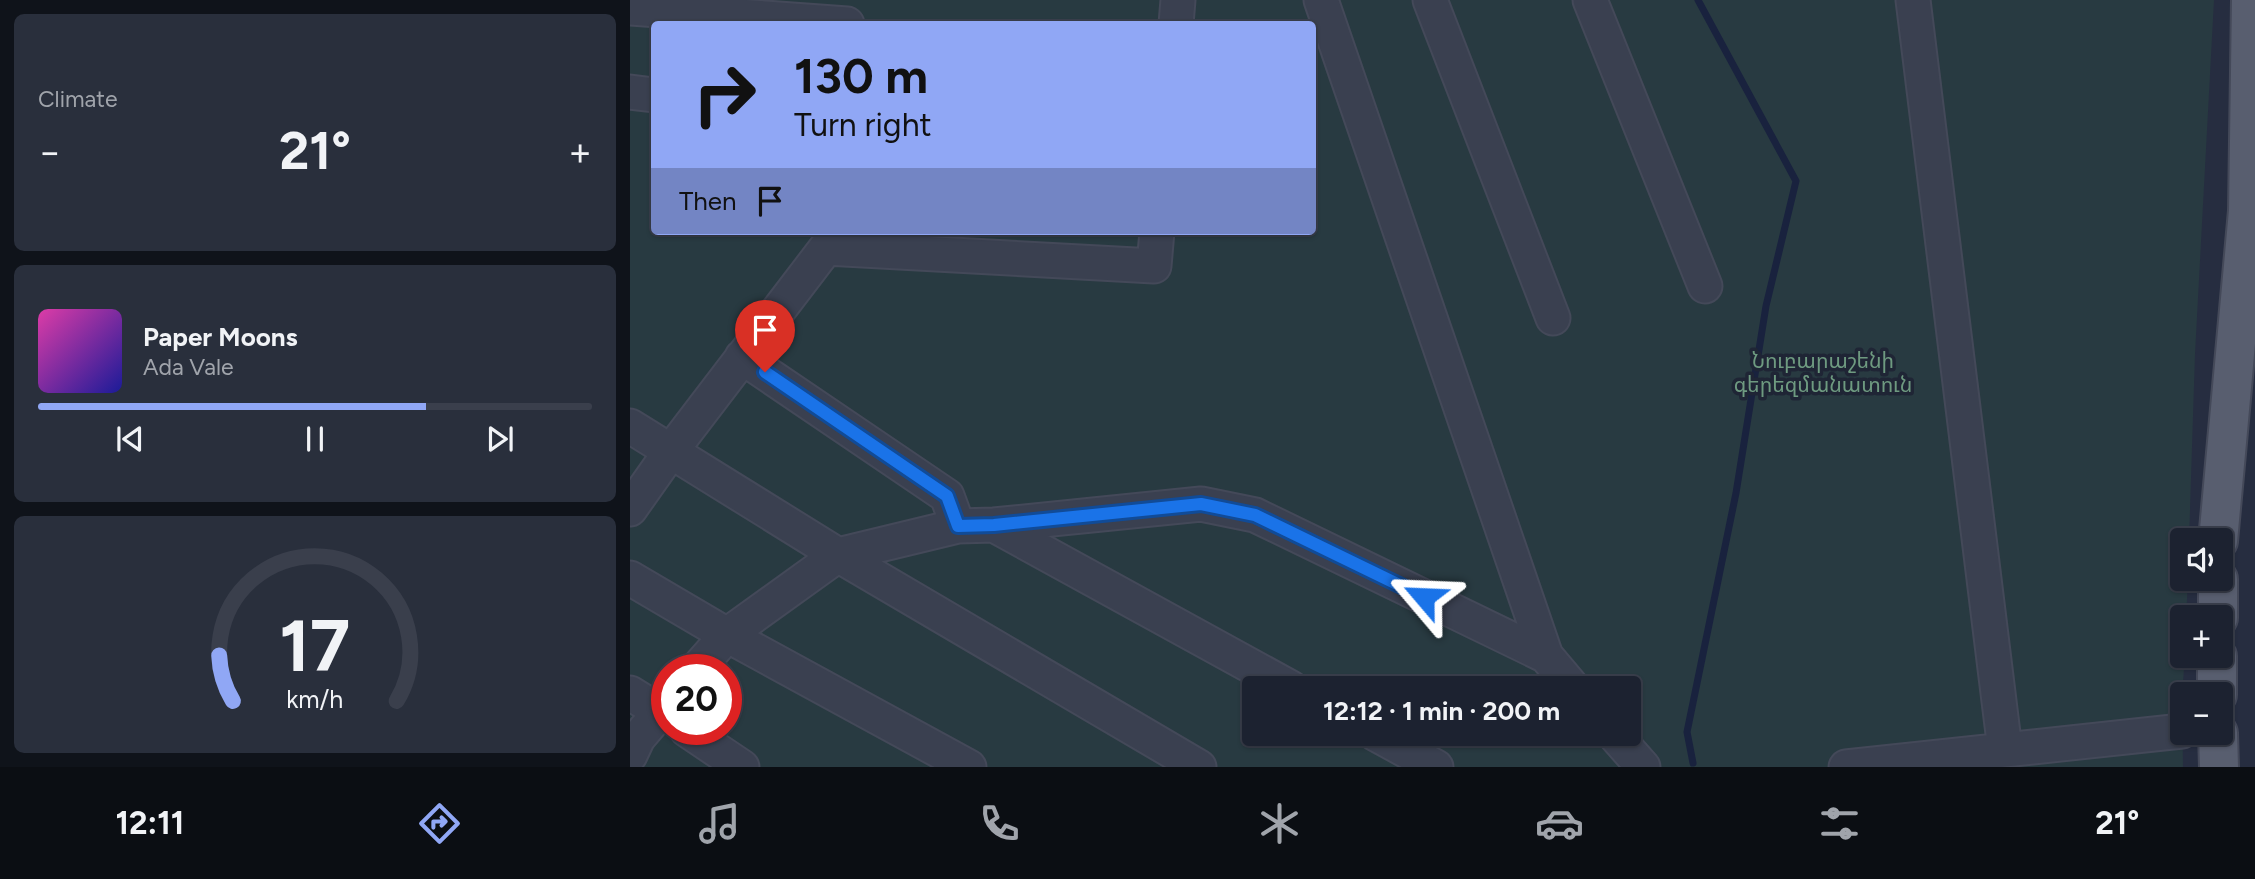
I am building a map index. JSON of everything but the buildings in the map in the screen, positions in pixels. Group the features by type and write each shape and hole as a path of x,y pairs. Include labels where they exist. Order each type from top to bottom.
{"main road":[{"path":"2219,528 2248,211 2251,0"},
{"path":"2218,745 2219,767"}],"lane":[{"path":"1176,21 1178,0"},
{"path":"1321,0 1546,656 1563,676"},
{"path":"1430,0 1553,318"},
{"path":"1590,0 1705,286"},
{"path":"1913,0 2005,750"},
{"path":"630,8 806,21"},
{"path":"630,92 651,95"},
{"path":"630,509 826,247 1154,266 1157,235"},
{"path":"742,357 947,496 958,526"},
{"path":"630,426 838,555 1199,767"},
{"path":"710,654 727,635 838,555 958,526 994,525 1201,504 1255,515 1546,656"},
{"path":"994,525 1269,676"},
{"path":"630,578 727,635 969,767"},
{"path":"630,693 651,705"},
{"path":"630,755 638,738 651,729"},
{"path":"1846,767 2170,731"},
{"path":"712,745 742,767"},
{"path":"1398,746 1436,767"},
{"path":"1624,746 1643,767"}],"green space":[{"name":"Նուբարաշենի գերեզմանատուն","path":"630,0 2214,0 2195,354 2189,528 2170,528 2170,591 2187,591 2187,605 2170,605 2170,668 2184,668 2183,682 2170,682 2170,745 2183,745 2183,767 630,767"}],"waterway":[{"path":"1693,763 1687,732 1736,493 1766,306 1796,181 1698,0"}],"route":[{"path":"765,372 947,496 958,526 994,525 1201,504 1255,515 1424,597"}]}
